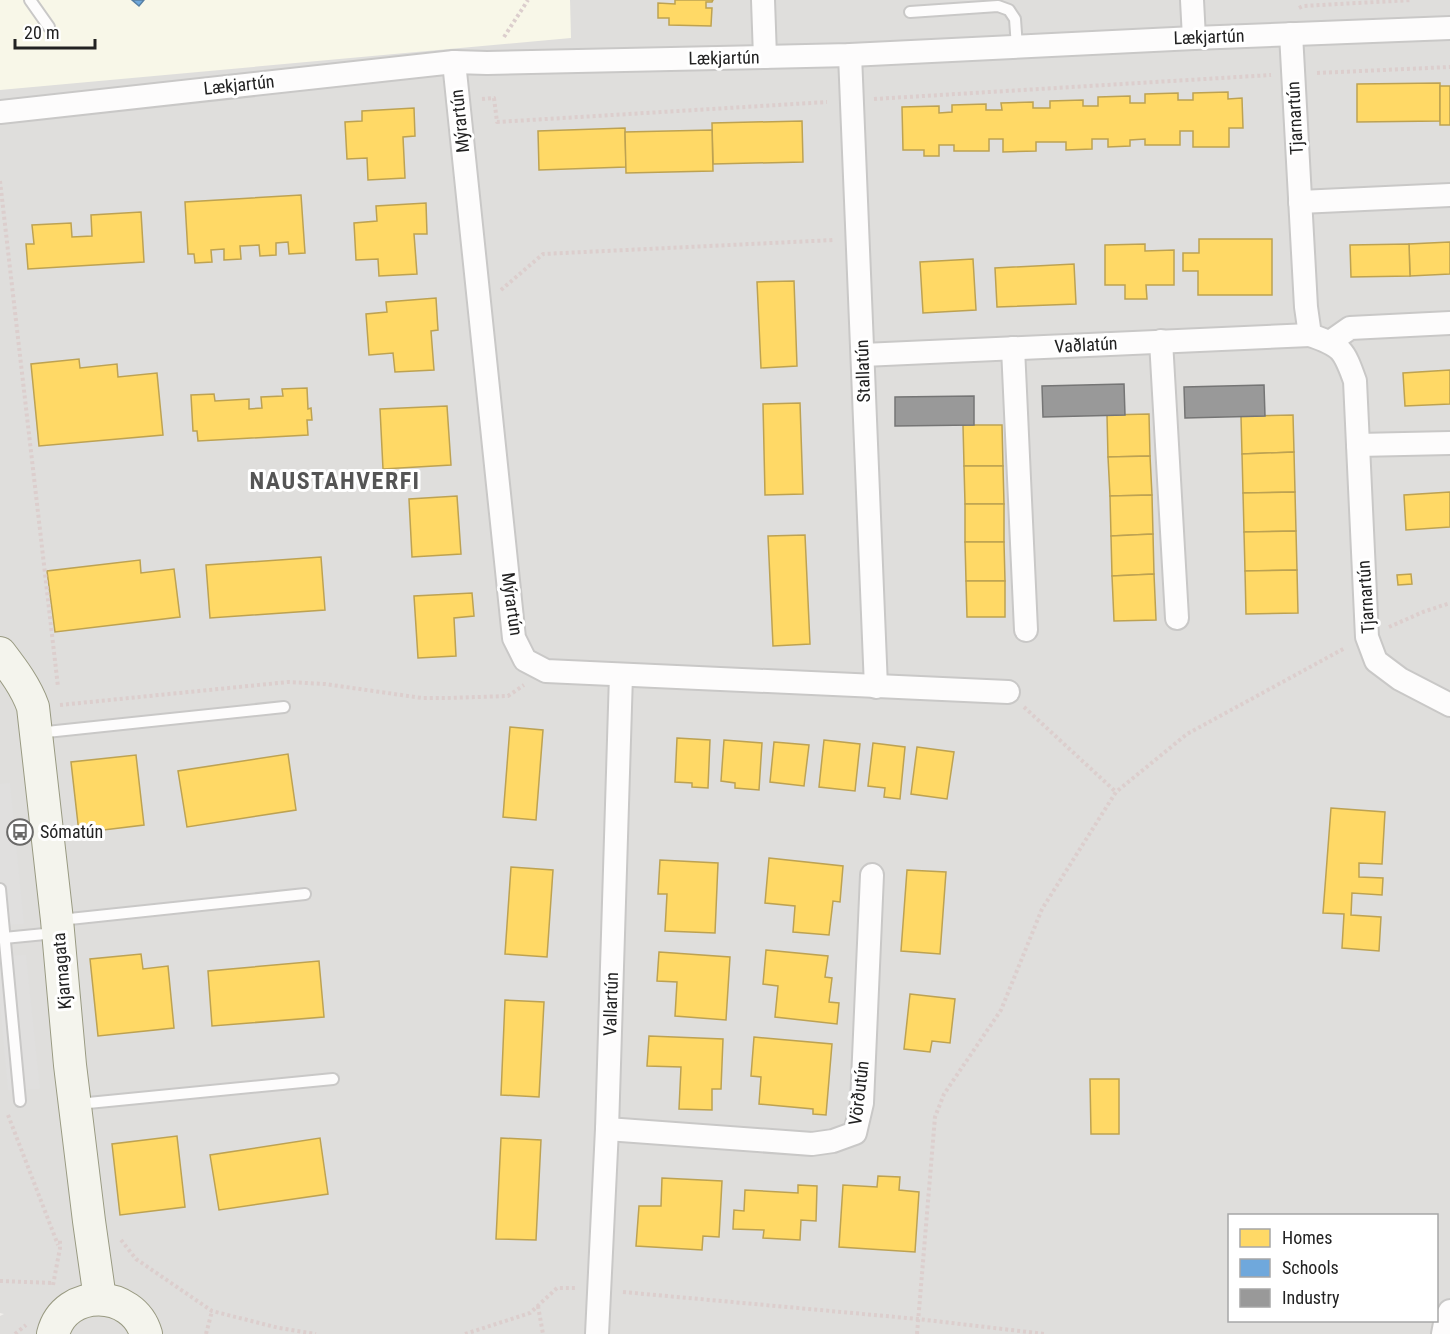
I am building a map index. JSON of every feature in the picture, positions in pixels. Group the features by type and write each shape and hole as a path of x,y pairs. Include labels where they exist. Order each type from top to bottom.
{"street":[{"path":"763,0 765,57"},
{"path":"1192,0 1194,38"},
{"name":"Lækjartún","path":"0,112 454,62 850,55 1450,28"},
{"name":"Tjarnartún","path":"1291,34 1306,306 1320,338 1346,355 1355,381 1367,637 1376,661 1400,679 1450,705"},
{"name":"Stallatún","path":"850,55 876,687"},
{"name":"Mýrartún","path":"454,62 514,638 525,660 546,672"},
{"path":"1300,202 1450,195"},
{"path":"1320,338 1350,328 1450,323"},
{"name":"Vaðlatún","path":"863,355 1161,341 1320,338"},
{"path":"1161,341 1177,618"},
{"path":"1013,348 1026,630"},
{"path":"1358,445 1450,442"},
{"name":"Kjarnagata","path":"0,652 22,684 33,707 75,1104 100,1299"},
{"path":"546,672 1008,692"},
{"name":"Vallartún","path":"598,1334 607,1129 621,675"},
{"name":"Vörðutún","path":"607,1129 812,1144 833,1141 855,1133 862,1103 872,875"},
{"path":"52,1333 61,1317 72,1307 85,1301 100,1299 114,1301 128,1307 138,1318 146,1334"},
{"path":"1443,1334 1450,1311"}],"lane":[{"path":"30,0 49,27"},
{"path":"910,12 998,6 1009,10 1015,19 1017,47"},
{"path":"37,733 284,707"},
{"path":"0,889 20,1101"},
{"path":"4,938 57,926 305,894"},
{"path":"75,1104 333,1079"}],"path":[{"path":"458,101 494,98 497,122 1293,74 1450,67"},
{"path":"479,307 543,254 858,239"},
{"path":"917,1334 935,1117 950,1085 1001,1010 1042,909 1116,792 1187,734 1367,637 1423,612 1450,603"},
{"path":"60,705 288,682 325,684 422,698 508,696 546,672"},
{"path":"1008,692 1116,792"},
{"path":"9,1115 60,1248 120,1237 136,1259 212,1311 279,1328 316,1334"},
{"path":"0,1281 54,1283"},
{"path":"465,1334 530,1313 557,1288 600,1289 918,1319 1045,1334"},
{"path":"538,1306 543,1334"},
{"path":"206,1334 212,1311"}],"shaded area":[{"path":"0,0 1450,0 1450,1334 0,1334 0,1316 4,1314 0,1313"},
{"path":"0,0 570,0 571,38 0,90"},
{"path":"10,783 24,924 0,925 0,784"},
{"path":"26,955 40,1089 8,1090 0,1004 0,956"}],"building: Homes":[{"path":"675,0 713,0 706,2 706,8 712,8 711,26 669,25 669,18 658,18 658,3 675,4"},
{"path":"1440,83 1440,121 1357,122 1357,84"},
{"path":"1440,86 1450,86 1450,125 1440,125"},
{"path":"1228,92 1228,99 1242,98 1243,128 1229,128 1229,147 1193,147 1193,131 1180,131 1180,145 1145,145 1145,139 1130,140 1130,146 1108,147 1108,139 1092,139 1092,149 1066,150 1066,142 1036,142 1036,151 1003,152 1003,139 989,139 989,151 954,151 954,145 939,145 939,156 924,156 924,150 903,150 902,107 939,106 939,113 952,112 952,105 986,104 986,110 1002,110 1001,103 1033,102 1033,108 1050,108 1050,101 1083,100 1083,106 1098,106 1098,97 1130,96 1130,103 1145,103 1145,94 1178,93 1178,100 1193,100 1193,93"},
{"path":"414,108 415,136 403,137 405,178 368,180 367,158 347,159 345,122 362,121 362,111"},
{"path":"802,121 803,162 713,164 712,123"},
{"path":"625,128 626,167 539,170 538,131"},
{"path":"712,130 713,171 626,173 625,132"},
{"path":"301,195 305,253 289,254 288,242 276,243 276,255 260,256 259,245 240,246 241,259 224,260 224,249 211,250 212,262 195,263 194,254 188,254 185,202"},
{"path":"426,203 427,234 414,234 417,274 379,276 378,259 356,260 354,223 377,221 376,206"},
{"path":"141,212 144,262 28,269 26,244 34,244 32,225 71,223 72,237 92,236 91,215"},
{"path":"1199,239 1272,239 1272,295 1198,295 1198,271 1183,271 1183,253 1199,253"},
{"path":"1450,242 1450,274 1410,276 1409,244"},
{"path":"1145,244 1145,251 1174,250 1174,285 1146,285 1147,299 1125,299 1125,285 1105,285 1105,245"},
{"path":"1409,244 1410,276 1351,277 1350,245"},
{"path":"973,259 976,310 923,313 920,262"},
{"path":"1074,264 1076,304 997,307 995,268"},
{"path":"794,281 797,366 761,368 757,282"},
{"path":"436,298 438,330 431,331 434,370 395,372 393,353 369,355 366,314 387,312 386,302"},
{"path":"79,359 80,368 117,364 118,377 157,373 163,435 39,446 31,364"},
{"path":"1450,370 1450,404 1405,406 1403,373"},
{"path":"307,388 308,409 311,408 312,420 307,420 308,435 198,441 197,431 193,431 191,395 214,394 215,401 249,399 249,409 262,408 261,397 283,396 282,389"},
{"path":"800,403 803,494 765,495 763,404"},
{"path":"447,406 451,465 383,469 380,409"},
{"path":"1149,414 1150,456 1108,457 1107,415"},
{"path":"1293,415 1294,452 1242,454 1241,416"},
{"path":"963,425 1002,425 1003,466 964,466"},
{"path":"1294,452 1295,492 1243,493 1242,454"},
{"path":"1150,456 1152,495 1110,496 1108,457"},
{"path":"964,466 1003,466 1004,504 965,504"},
{"path":"1295,492 1296,531 1244,532 1243,493"},
{"path":"1450,492 1450,527 1406,530 1404,495"},
{"path":"1152,495 1153,534 1111,536 1110,496"},
{"path":"457,496 461,554 412,557 409,499"},
{"path":"965,504 1004,504 1004,542 965,542"},
{"path":"1296,531 1297,570 1245,571 1244,532"},
{"path":"1153,534 1154,574 1112,576 1111,536"},
{"path":"805,535 810,644 773,646 768,536"},
{"path":"965,542 1004,542 1005,581 966,581"},
{"path":"321,557 325,610 210,618 206,565"},
{"path":"140,560 141,573 174,569 180,617 55,632 47,571"},
{"path":"1297,570 1298,613 1246,614 1245,571"},
{"path":"1154,574 1156,620 1114,621 1112,576"},
{"path":"1411,574 1412,584 1398,585 1397,575"},
{"path":"966,581 1005,581 1005,617 967,617"},
{"path":"472,593 474,616 454,618 456,656 418,658 414,596"},
{"path":"510,727 543,730 536,820 503,817"},
{"path":"677,738 710,740 708,788 692,787 692,783 675,782"},
{"path":"724,740 762,743 759,790 735,788 735,783 721,781"},
{"path":"824,740 860,744 855,791 819,787"},
{"path":"774,742 809,745 804,786 770,782"},
{"path":"873,743 905,747 900,799 884,797 885,788 868,786"},
{"path":"917,747 954,752 947,799 911,794"},
{"path":"288,754 296,810 187,827 178,771"},
{"path":"136,755 144,825 79,833 71,762"},
{"path":"1331,808 1385,812 1382,864 1359,863 1359,877 1383,878 1382,895 1352,893 1351,915 1381,917 1379,951 1342,948 1344,914 1323,913"},
{"path":"769,858 843,866 840,902 833,901 829,935 793,932 795,906 765,903"},
{"path":"660,860 718,863 715,933 665,931 667,894 658,894"},
{"path":"511,867 553,870 547,957 505,954"},
{"path":"907,870 946,872 940,954 901,951"},
{"path":"766,950 828,956 825,977 832,978 829,1002 839,1003 837,1024 775,1017 778,986 763,984"},
{"path":"659,952 730,957 726,1020 675,1016 677,982 657,981"},
{"path":"141,954 143,969 168,966 174,1028 98,1036 90,959"},
{"path":"319,961 324,1017 212,1026 208,971"},
{"path":"910,994 955,999 950,1043 932,1041 930,1052 904,1049"},
{"path":"505,1000 544,1002 539,1097 501,1095"},
{"path":"649,1036 723,1039 721,1089 712,1089 712,1110 679,1109 681,1067 647,1066"},
{"path":"754,1037 832,1044 826,1115 813,1114 813,1109 759,1104 761,1077 751,1076"},
{"path":"1090,1079 1119,1079 1119,1134 1091,1134"},
{"path":"177,1136 185,1207 120,1215 112,1144"},
{"path":"320,1138 328,1194 219,1210 210,1155"},
{"path":"501,1138 541,1140 536,1240 496,1239"},
{"path":"878,1176 900,1177 899,1190 919,1192 915,1252 839,1247 843,1185 877,1187"},
{"path":"662,1178 722,1181 719,1237 703,1236 702,1250 636,1246 639,1206 661,1206"},
{"path":"798,1185 817,1186 816,1221 801,1220 800,1240 763,1238 764,1230 733,1229 734,1210 744,1211 745,1190 798,1193"}],"building: Schools":[{"path":"132,0 144,0 139,6"}],"building: Industry":[{"path":"1124,384 1125,415 1043,417 1042,386"},
{"path":"1264,385 1265,416 1185,418 1184,387"},
{"path":"974,396 974,425 895,426 895,397"}],"place":[{"name":"Sómatún","path":"20,832"}],"district":[{"name":"NAUSTAHVERFI","path":"335,481"}]}
